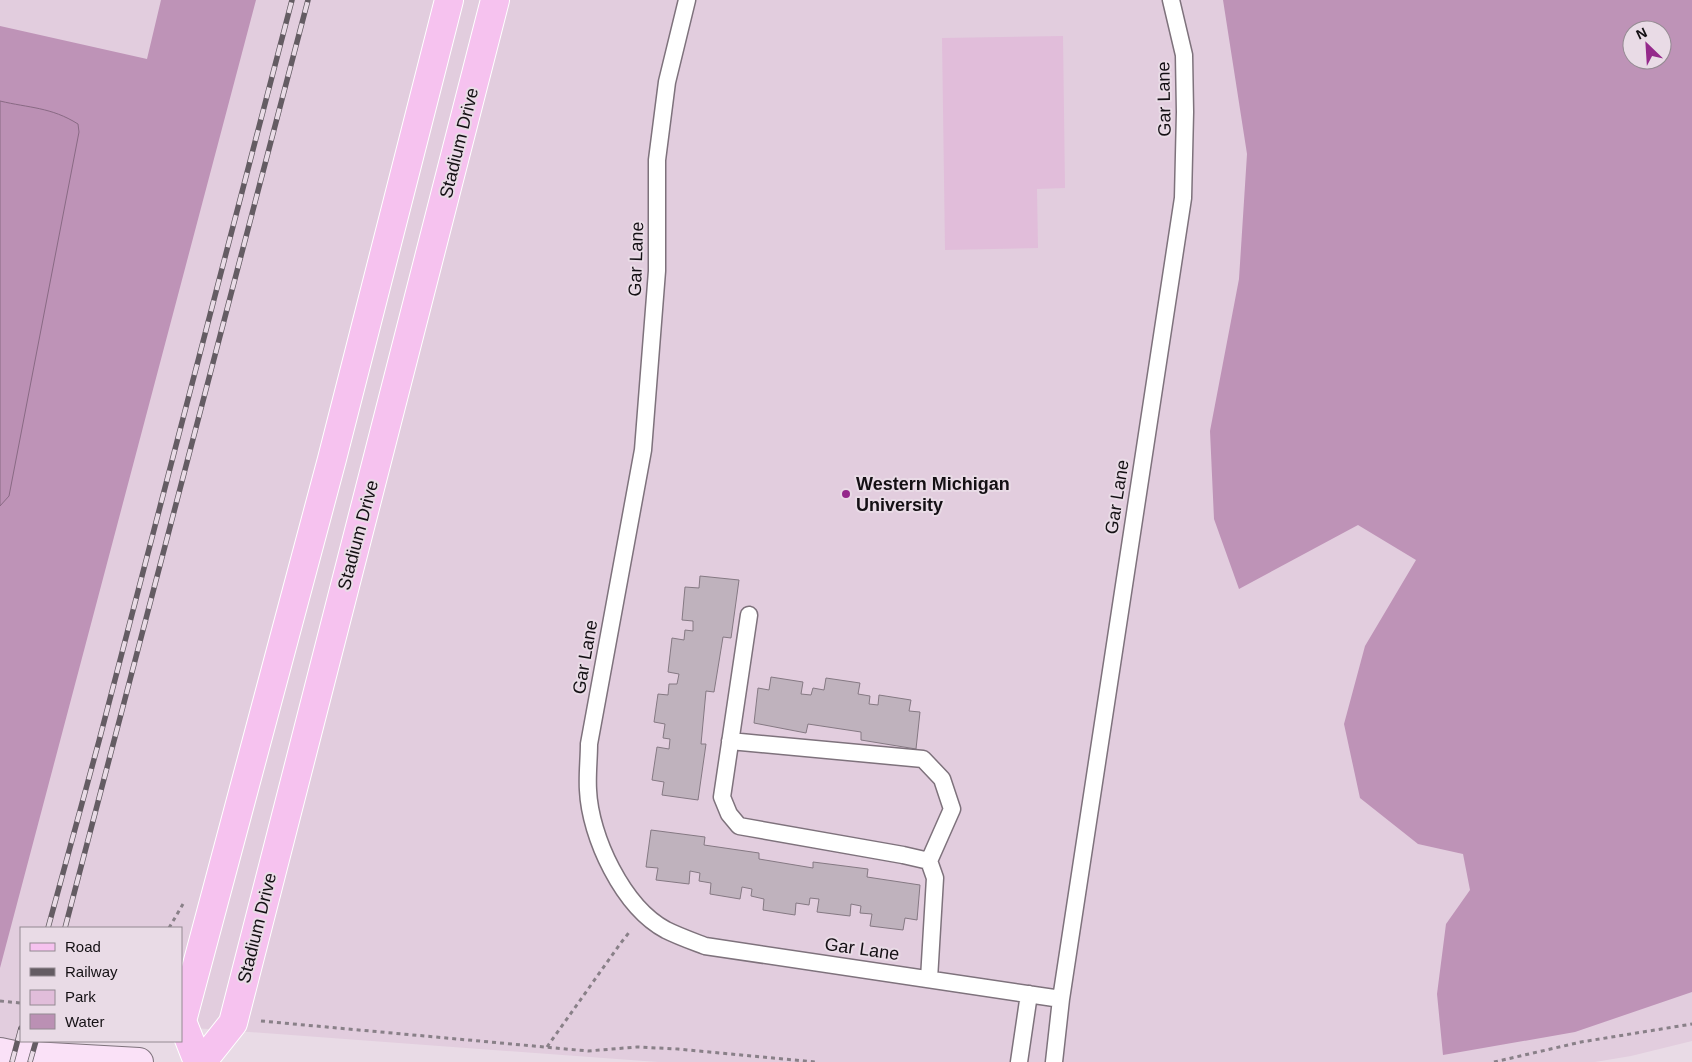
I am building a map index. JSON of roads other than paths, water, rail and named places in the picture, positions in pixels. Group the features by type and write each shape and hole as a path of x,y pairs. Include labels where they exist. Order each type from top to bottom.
{"main road":[{"path":"198,1062 182,1021 332,459 449,0"},
{"name":"Stadium Drive","path":"202,1062 233,1023 496,0"}],"street":[{"path":"0,1052 14,1055 139,1062"}],"lane":[{"name":"Gar Lane","path":"687,0 667,82 657,160 657,271 642,450 589,744 588,791 593,820 603,852 618,881 636,906 665,929 705,946 1061,999"},
{"name":"Gar Lane","path":"1054,1062 1061,999 1183,198 1184,55 1171,0"},
{"path":"749,616 722,797 729,814 739,826 904,855 929,862"},
{"path":"730,741 923,759 942,779 952,809 929,862 935,878 929,979"},
{"path":"1019,1062 1029,994"}],"water":[{"path":"0,101 58,114 78,124 79,132 9,496 0,506"}],"railway":[{"path":"48,927 99,741 292,0"},
{"path":"65,927 308,0"},
{"path":"12,1062 20,1032"},
{"path":"30,1062 36,1042"}],"place":[{"name":"Western Michigan University","path":"846,494"}]}
